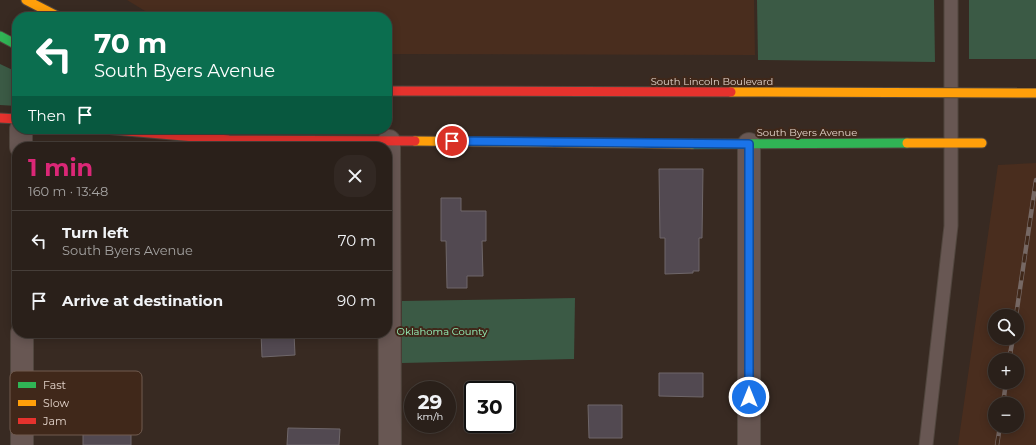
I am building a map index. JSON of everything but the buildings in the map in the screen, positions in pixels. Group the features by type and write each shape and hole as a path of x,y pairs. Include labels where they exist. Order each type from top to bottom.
{"street":[{"path":"26,0 49,12"},
{"path":"0,36 12,42"},
{"name":"South Lincoln Boulevard","path":"392,91 1036,93"},
{"path":"0,118 12,119"},
{"name":"South Byers Avenue","path":"161,134 229,140 749,144 982,143"},
{"path":"749,144 749,445"},
{"path":"22,338 22,371"},
{"path":"390,338 390,445"}],"lane":[{"path":"926,445 951,226 951,0"}],"shaded area":[{"path":"127,0 754,0 755,55 392,54 392,12 147,12"},
{"path":"1036,163 1036,445 958,445 998,165"}],"green space":[{"path":"757,0 934,0 935,62 758,60"},
{"path":"969,0 1036,0 1036,59 969,59"},
{"path":"0,64 12,70 12,106 0,105"},
{"name":"Oklahoma County","path":"575,298 574,359 402,363 402,301"}],"railway":[{"path":"1017,309 1036,180"},
{"path":"1010,353 1012,345"},
{"path":"1004,397 1005,389"},
{"path":"997,445 999,433"}],"traffic: fast":[{"path":"0,36 12,42"},
{"path":"692,144 907,143"}],"traffic: slow":[{"path":"26,0 49,12"},
{"path":"731,92 1036,93"},
{"path":"415,141 692,144"},
{"path":"907,143 982,143"}],"traffic: jam":[{"path":"392,91 731,92"},
{"path":"0,118 12,119"},
{"path":"161,134 229,140 415,141"}],"route":[{"path":"452,141 749,144 749,397"}]}
